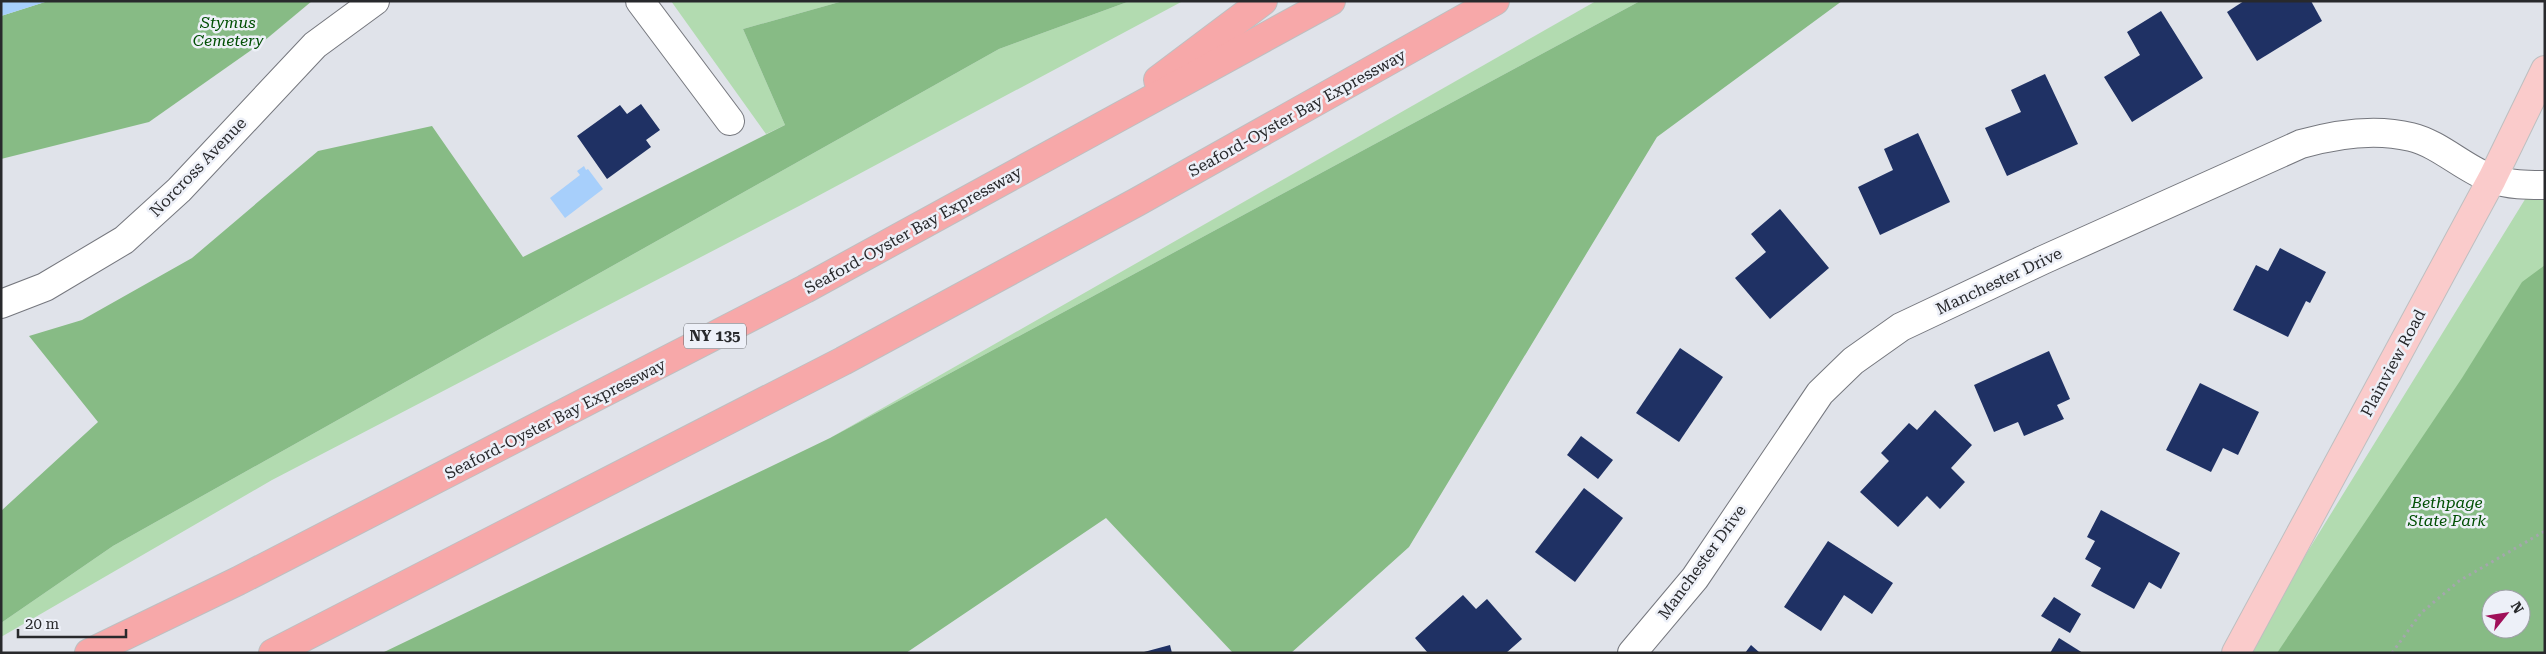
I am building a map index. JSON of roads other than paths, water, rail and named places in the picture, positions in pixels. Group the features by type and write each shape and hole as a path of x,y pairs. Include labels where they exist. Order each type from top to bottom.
{"highway":[{"path":"1082,138 1263,1"},
{"name":"Seaford-Oyster Bay Expressway","path":"89,653 247,576 544,425 805,289 1331,1"},
{"name":"Seaford-Oyster Bay Expressway","path":"273,653 843,360 1128,206 1495,1"}],"main road":[{"name":"Plainview Road","path":"2236,653 2492,179 2545,70"}],"street":[{"name":"Norcross Avenue","path":"1,304 46,287 124,240 179,190 315,45 375,1"},
{"path":"640,1 730,121"},
{"name":"Manchester Drive","path":"1632,653 1695,578 1820,393 1853,361 1901,327 2043,260 2301,144 2331,136 2384,133 2412,137 2492,179 2521,185 2545,186"}],"water":[{"path":"1,1 48,1 1,16"},
{"path":"584,166 603,189 565,218 550,198 580,175 577,171"}],"park label":[{"name":"Stymus Cemetery","path":"228,31"},
{"name":"Bethpage State Park","path":"2447,511"}]}
